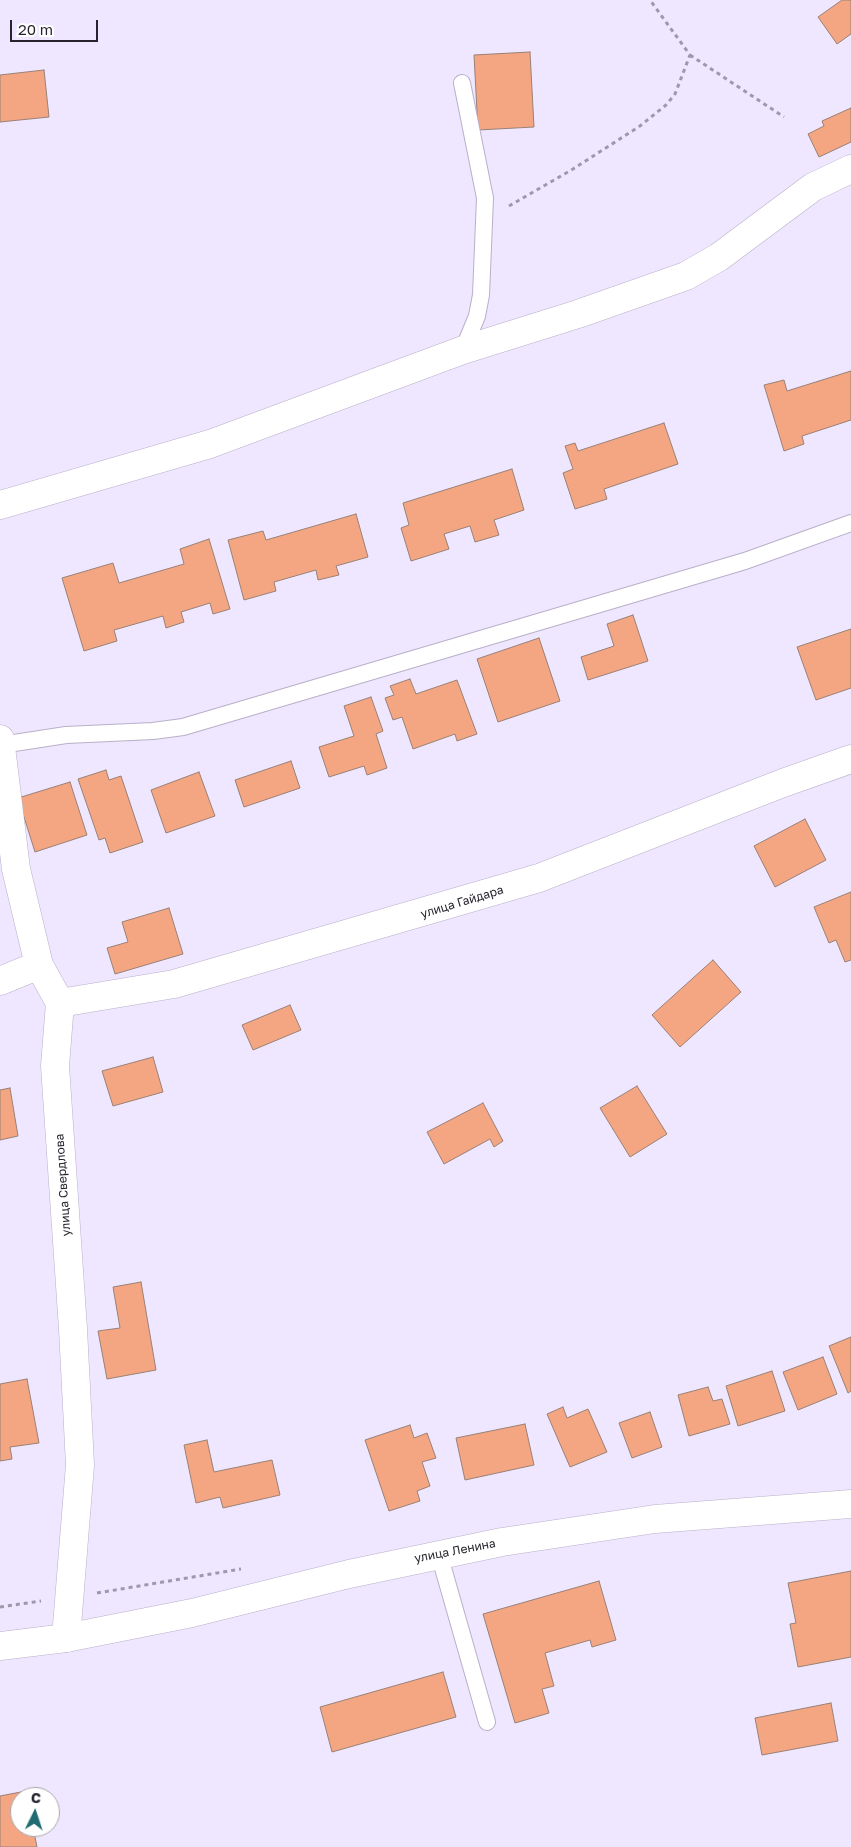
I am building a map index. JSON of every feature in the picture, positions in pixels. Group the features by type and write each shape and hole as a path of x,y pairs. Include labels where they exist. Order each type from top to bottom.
{"street":[{"path":"0,506 210,444 463,350 578,314 686,276 719,257 813,187 851,169"},
{"path":"1,742 8,869 39,965 60,1004"},
{"name":"улица Гайдара","path":"60,1004 174,984 539,878 783,783 851,759"},
{"path":"0,982 39,965"},
{"name":"улица Свердлова","path":"60,1004 55,1066 80,1464 66,1638"},
{"name":"улица Ленина","path":"0,1646 66,1638 192,1613 349,1574 502,1542 655,1520 851,1504"}],"lane":[{"path":"462,83 485,198 480,300 471,334 463,350"},
{"path":"1,742 66,734 153,731 183,726 744,561 851,523"},
{"path":"439,1554 487,1722"}],"path":[{"path":"650,0 690,54 784,117"},
{"path":"484,219 544,187 652,117 675,94 690,54"},
{"path":"0,1607 70,1598"}],"building":[{"path":"842,0 851,0 851,34 837,44 818,17"},
{"path":"530,52 534,127 478,130 474,55"},
{"path":"44,70 49,117 0,122 0,75"},
{"path":"851,108 851,142 819,157 808,134 824,126 822,121"},
{"path":"851,371 851,420 802,436 804,444 784,451 764,385 784,380 787,391"},
{"path":"664,423 678,464 604,489 607,499 575,509 563,473 573,469 565,446 575,443 578,451"},
{"path":"512,469 524,510 494,520 499,535 475,542 470,526 444,534 449,549 411,561 401,528 409,525 403,503"},
{"path":"356,514 368,557 336,566 339,575 318,580 316,570 274,582 276,591 244,600 228,540 263,531 266,540"},
{"path":"209,539 230,609 213,614 210,603 181,612 184,622 166,628 163,616 114,630 117,641 84,651 62,578 113,563 119,583 184,564 180,549"},
{"path":"633,615 648,661 588,680 581,657 614,646 607,624"},
{"path":"851,629 851,688 816,700 797,647"},
{"path":"539,638 560,701 498,722 477,659"},
{"path":"410,679 416,694 457,680 477,734 457,741 455,734 413,749 402,717 393,720 385,698 394,695 390,686"},
{"path":"371,697 383,731 376,734 387,768 367,775 364,766 329,777 319,747 354,736 344,706"},
{"path":"291,761 300,788 244,807 235,780"},
{"path":"106,770 109,780 121,776 143,842 110,853 105,838 99,840 78,779"},
{"path":"199,772 215,816 166,833 151,790"},
{"path":"70,782 87,835 35,852 18,798"},
{"path":"805,819 826,860 775,887 754,846"},
{"path":"851,892 851,960 845,962 836,940 829,943 814,907"},
{"path":"169,908 183,954 115,974 107,948 128,942 122,922"},
{"path":"713,960 741,992 680,1047 652,1015"},
{"path":"290,1005 301,1030 253,1050 242,1025"},
{"path":"153,1057 163,1092 113,1106 102,1071"},
{"path":"637,1086 667,1134 630,1157 600,1108"},
{"path":"10,1088 18,1136 0,1140 0,1090"},
{"path":"483,1103 503,1141 494,1147 490,1139 444,1164 427,1132"},
{"path":"141,1282 156,1370 107,1379 98,1331 120,1328 113,1287"},
{"path":"851,1337 851,1391 848,1393 829,1346"},
{"path":"823,1357 837,1394 798,1410 783,1372"},
{"path":"772,1371 785,1411 738,1426 726,1386"},
{"path":"27,1379 39,1443 10,1447 12,1459 0,1461 0,1384"},
{"path":"708,1387 713,1401 722,1399 730,1424 689,1436 678,1395"},
{"path":"563,1407 567,1418 588,1409 607,1452 570,1467 547,1414"},
{"path":"650,1412 662,1447 632,1458 619,1423"},
{"path":"525,1424 534,1465 465,1480 456,1438"},
{"path":"410,1425 414,1438 427,1433 436,1458 422,1462 430,1486 417,1491 420,1501 389,1511 365,1440"},
{"path":"207,1440 214,1472 272,1460 280,1495 223,1508 220,1497 196,1503 184,1445"},
{"path":"851,1571 851,1657 798,1667 790,1624 796,1623 788,1583"},
{"path":"599,1581 616,1640 592,1647 590,1640 545,1653 554,1686 542,1689 549,1713 515,1723 483,1614"},
{"path":"443,1672 456,1717 332,1752 320,1707"},
{"path":"831,1703 838,1741 762,1755 755,1718"},
{"path":"10,1794 10,1837 35,1837 37,1847 0,1847 0,1796"}]}
